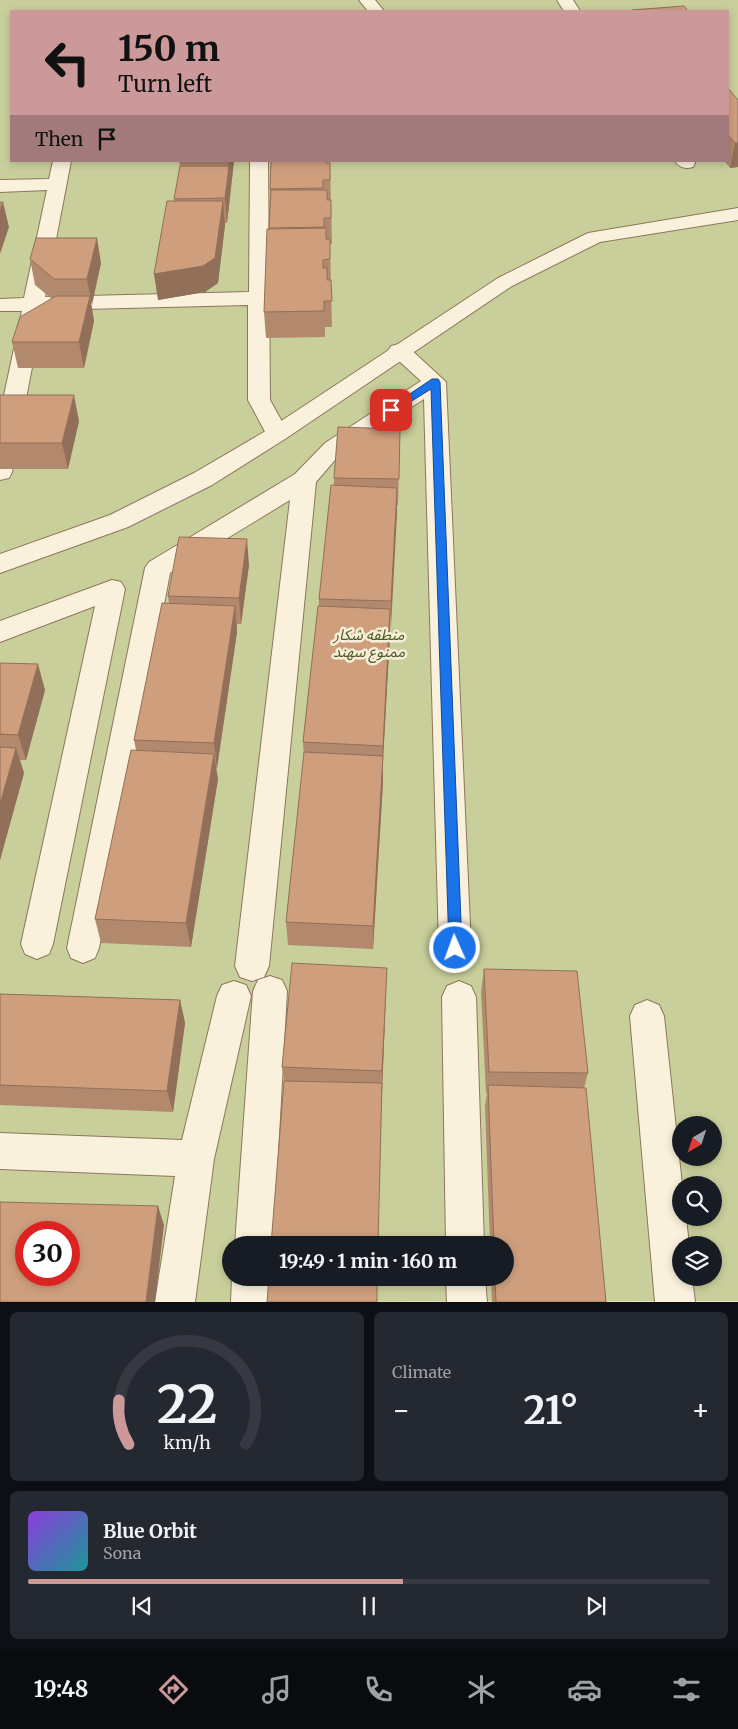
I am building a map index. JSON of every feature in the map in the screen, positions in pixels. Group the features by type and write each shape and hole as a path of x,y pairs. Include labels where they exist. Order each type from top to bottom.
{"street":[{"path":"367,0 375,10"},
{"path":"0,472 62,162"},
{"path":"259,162 259,400 277,434"},
{"path":"0,186 58,184"},
{"path":"0,564 119,521 203,479 277,434 505,282 595,237 738,214"},
{"path":"0,306 259,298"},
{"path":"399,351 435,382 455,948"},
{"path":"82,948 158,568 304,480 333,448 435,382"},
{"path":"254,1236 261,978 304,480"},
{"path":"0,632 112,589 37,944"},
{"path":"175,1302 196,1158 234,996"},
{"path":"458,997 465,1236"},
{"path":"647,1016 675,1302"},
{"path":"0,1151 196,1158"},
{"path":"251,1302 252,1286"},
{"path":"466,1286 466,1302"}],"green space":[{"name":"منطقه شکار ممنوع سهند","path":"0,0 738,0 738,1301 0,1302"}],"building":[{"path":"684,6 687,10 632,10"},
{"path":"729,89 738,100 738,143 735,143 729,136"},
{"path":"180,162 229,162 229,163"},
{"path":"271,162 330,163 330,180 323,180 323,188 270,189"},
{"path":"180,166 229,166 225,198 174,199"},
{"path":"271,190 327,190 327,200 331,200 331,218 324,218 324,227 269,228"},
{"path":"167,201 223,201 215,258 203,266 154,274"},
{"path":"326,228 326,239 330,240 330,259 323,260 323,268 327,268 327,280 331,280 332,301 324,301 324,311 264,312 267,229"},
{"path":"36,238 97,238 87,279 54,279 30,259"},
{"path":"56,296 90,296 79,342 12,342 20,317"},
{"path":"0,395 74,395 62,443 0,443"},
{"path":"338,427 400,429 399,479 334,478"},
{"path":"331,485 397,488 391,601 319,599"},
{"path":"179,537 247,539 239,598 168,596"},
{"path":"162,603 235,606 214,743 134,740"},
{"path":"318,606 390,609 383,746 303,742"},
{"path":"0,663 38,664 18,735 0,734"},
{"path":"0,747 16,748 0,804"},
{"path":"131,750 214,754 186,923 95,919"},
{"path":"304,752 383,756 373,926 286,922"},
{"path":"292,963 387,968 382,1071 282,1067"},
{"path":"484,969 577,971 588,1073 489,1072"},
{"path":"0,994 180,1000 167,1091 0,1085"},
{"path":"284,1081 382,1083 378,1236 272,1236"},
{"path":"488,1085 586,1088 606,1302 496,1302 495,1286 514,1286 514,1236 494,1236"},
{"path":"0,1202 158,1206 146,1302 0,1302"},
{"path":"268,1286 377,1286 377,1302 267,1302"}],"route":[{"path":"391,410 435,382 455,948"}]}
